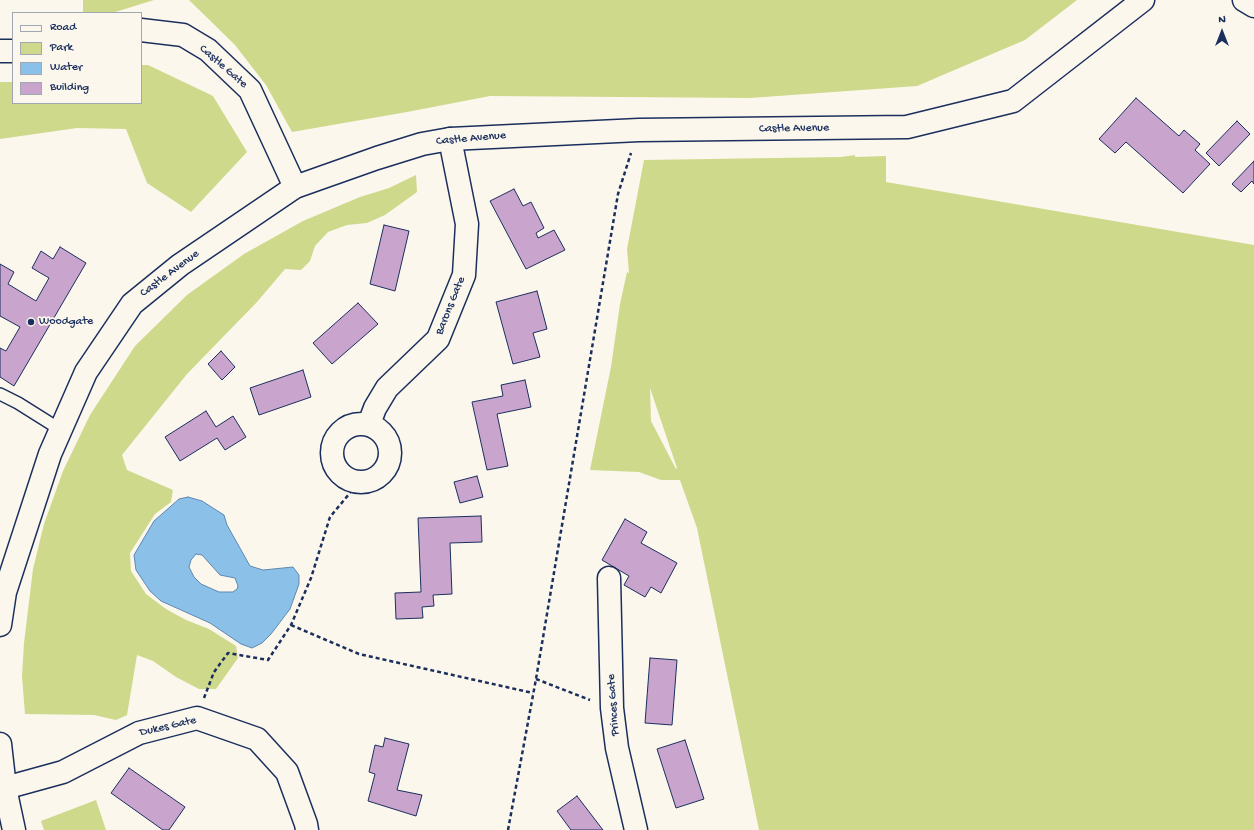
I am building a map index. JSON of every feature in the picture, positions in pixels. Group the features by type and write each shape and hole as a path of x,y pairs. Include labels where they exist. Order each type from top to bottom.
{"street":[{"name":"Castle Avenue","path":"0,625 3,592 50,454 86,372 132,304 180,265 295,186 422,144 450,139 639,130 907,127 1013,101 1143,0"},
{"path":"1244,0 1254,6"},
{"name":"Castle Gate","path":"142,30 183,35 208,50 250,90 295,186"},
{"path":"0,51 12,51"},
{"name":"Barons Gate","path":"369,424 374,408 387,388 438,339 464,275 467,224 450,139"},
{"path":"369,424 382,432 388,441 390,451 389,460 385,469 378,476 369,481 359,482 347,479 339,473 334,464 332,454 333,443 340,432 349,426 369,424"},
{"name":"Princes Gate","path":"609,578 612,708 617,748 636,830"},
{"name":"Dukes Gate","path":"5,788 63,772 139,733 197,718 257,739 288,772 307,830"},
{"path":"0,744 5,788 14,830"}],"lane":[{"path":"0,394 18,403 61,430"}],"path":[{"path":"508,830 536,679 618,194 639,130"},
{"path":"197,718 214,672 228,653 268,660 291,625 311,578 330,517 359,482"},
{"path":"291,625 359,654 533,693"},
{"path":"536,679 573,695 612,708"}],"green space":[{"path":"83,0 154,0 115,12 83,12"},
{"path":"189,0 1077,0 1025,40 917,86 750,98 490,96 292,132 266,85 235,45"},
{"path":"142,65 148,65 213,96 247,152 191,212 147,183 126,129 77,128 0,139 0,82 12,82 12,104 142,104"},
{"path":"855,155 855,157 886,156 886,182 1254,245 1254,830 759,830 697,528 680,480 661,480 639,472 590,470 611,367 620,304 627,272 629,273 627,249 644,160 841,157","holes":["650,388 677,468 676,469 651,421"]},
{"path":"416,175 417,192 385,215 367,223 347,225 328,232 315,246 310,261 301,270 285,269 257,302 187,374 122,455 127,470 173,490 171,502 155,514 130,553 131,571 146,594 166,609 186,620 209,629 236,646 238,658 216,689 199,689 176,677 153,661 137,655 127,715 116,720 94,715 25,714 22,676 24,643 33,569 44,524 63,471 90,415 135,346 187,295 244,254 303,221 360,197 389,188"},
{"path":"96,800 106,830 44,830 41,821"}],"water":[{"path":"188,497 202,501 224,515 227,525 250,566 263,570 293,567 299,575 299,584 290,609 271,634 262,643 252,648 241,644 210,623 161,601 150,591 136,570 134,555 154,521 179,499","holes":["196,554 202,555 220,575 235,578 238,586 237,589 233,592 219,592 201,584 194,577 189,567 191,560"]}],"building":[{"path":"1136,98 1179,136 1184,130 1200,144 1195,150 1210,164 1183,193 1126,142 1115,153 1099,139"},
{"path":"1237,121 1250,134 1219,166 1206,153"},
{"path":"1254,161 1254,184 1252,181 1241,192 1232,184"},
{"path":"514,189 523,206 531,202 544,228 536,233 538,238 554,230 565,250 526,269 490,201"},
{"path":"384,225 409,231 395,291 370,284"},
{"name":"Woodgate","path":"60,247 86,263 14,386 0,377 0,348 6,351 20,327 0,316 0,264 14,272 8,284 36,301 49,278 32,268 41,251 53,259"},
{"path":"537,291 547,329 533,333 540,357 513,364 496,302"},
{"path":"358,303 378,324 332,364 313,343"},
{"path":"221,351 235,367 222,380 208,364"},
{"path":"303,370 311,397 259,415 250,388"},
{"path":"525,380 531,407 497,414 508,466 487,470 472,402 503,396 501,385"},
{"path":"206,411 216,427 233,416 246,437 225,450 217,438 180,461 165,437"},
{"path":"477,476 483,497 460,503 454,482"},
{"path":"481,516 482,542 450,543 452,594 433,595 434,606 422,607 423,618 396,619 395,593 421,592 418,518"},
{"path":"625,519 647,532 641,543 677,563 661,593 651,587 645,597 624,585 629,576 602,560"},
{"path":"650,658 677,660 672,725 645,723"},
{"path":"385,738 409,744 397,790 422,795 416,816 368,801 375,774 369,772 375,745 383,747"},
{"path":"685,740 704,799 676,808 657,749"},
{"path":"129,768 185,807 169,830 163,830 111,793"},
{"path":"577,796 603,830 571,830 557,811"}],"place":[{"name":"Woodgate","path":"31,322"}]}
